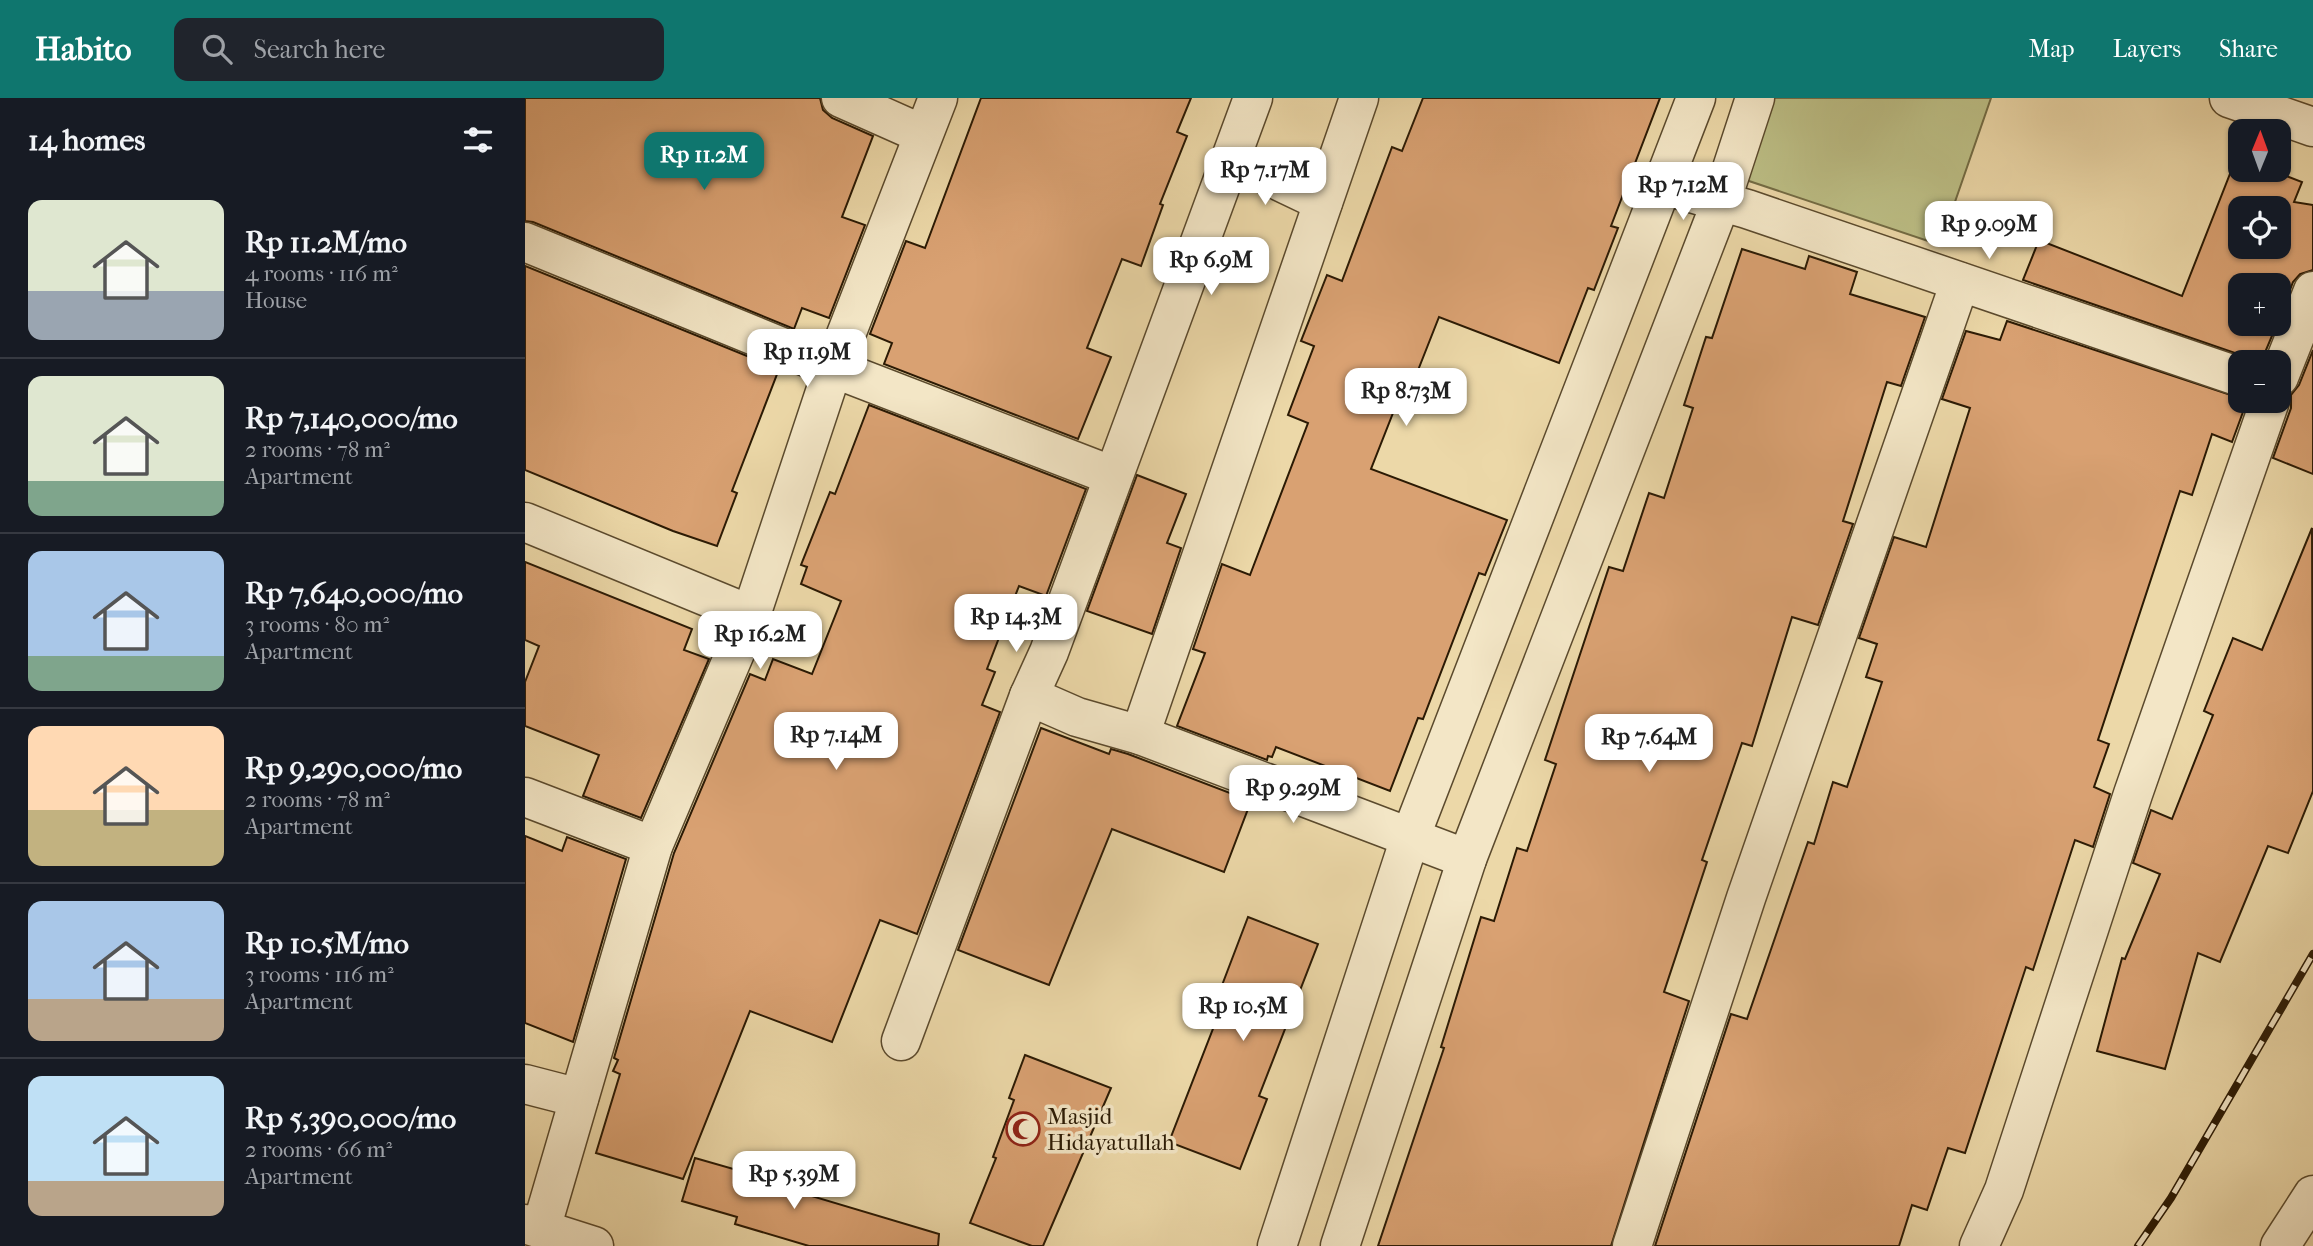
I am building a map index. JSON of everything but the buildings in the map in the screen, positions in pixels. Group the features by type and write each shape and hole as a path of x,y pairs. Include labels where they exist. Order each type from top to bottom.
{"street":[{"path":"841,98 922,134"},
{"path":"594,1246 533,1226 579,1098 653,846 751,615 833,368 938,98"},
{"path":"901,1041 1029,696 1049,653 1253,98"},
{"path":"1140,735 1359,98"},
{"path":"1277,1246 1410,838 1696,98"},
{"path":"1340,1246 1467,859 1721,202 1755,98"},
{"path":"2229,98 2313,127"},
{"path":"1231,158 1323,202"},
{"path":"1663,185 2228,372"},
{"path":"525,242 833,368 1113,476"},
{"path":"1632,1246 1746,898 1960,282"},
{"path":"2290,350 2313,291"},
{"path":"1979,1246 2004,1190 2133,794 2266,413"},
{"path":"525,522 751,615"},
{"path":"1029,696 1077,717 1140,735 1467,859"},
{"path":"525,797 653,846"},
{"path":"525,1084 579,1098"},
{"path":"2280,1246 2313,1195"}],"green space":[{"path":"1764,98 1991,98 1940,245 1737,177"}],"railway":[{"path":"2138,1246 2171,1198 2313,954"}],"place":[{"name":"Masjid Hidayatullah","path":"1023,1129"}]}
